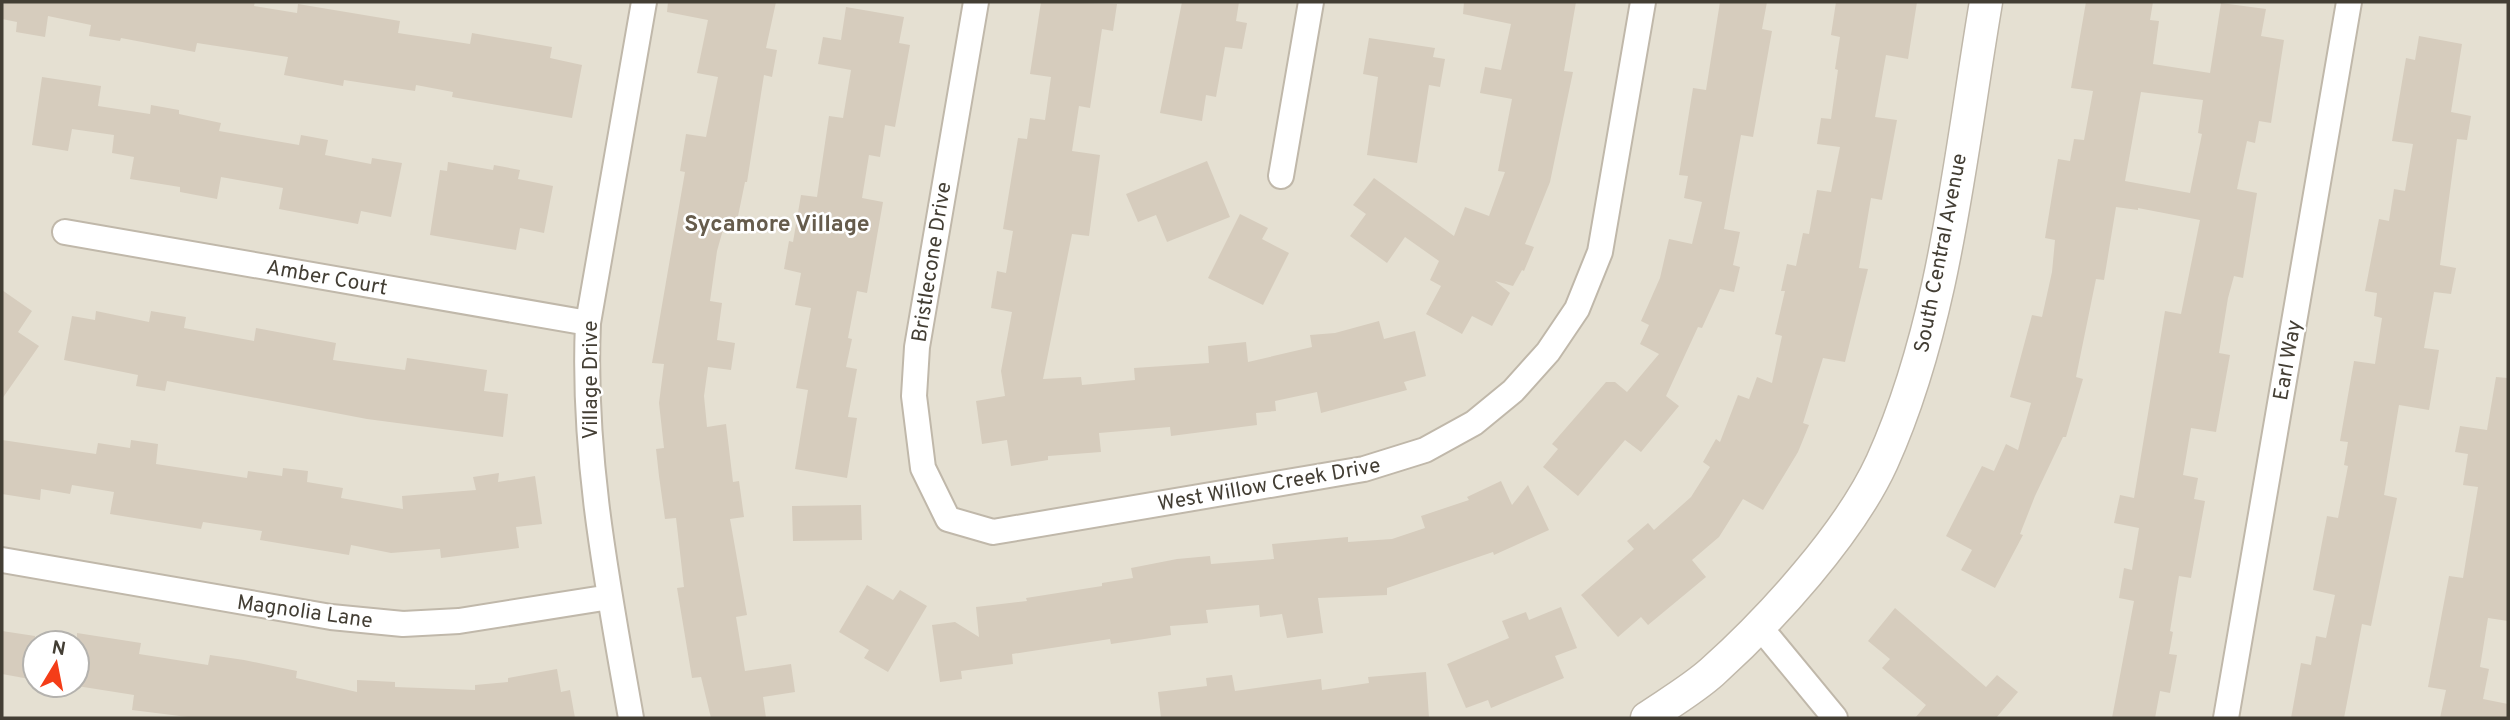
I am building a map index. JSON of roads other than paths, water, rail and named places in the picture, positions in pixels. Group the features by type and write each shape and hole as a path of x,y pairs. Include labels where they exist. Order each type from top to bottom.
{"street":[{"name":"Bristlecone Drive","path":"948,519 923,468 914,396 917,347 976,2"},
{"path":"1281,176 1311,2"},
{"name":"West Willow Creek Drive","path":"948,519 993,532 1364,470 1425,450 1474,424 1513,391 1548,352 1577,309 1600,253 1613,190 1643,2"},
{"name":"South Central Avenue","path":"1647,718 1710,674 1760,627 1841,528 1881,464 1914,382 1937,290 1986,2"},
{"name":"Earl Way","path":"2226,718 2349,2"},
{"name":"Village Drive","path":"631,718 610,597 590,452 585,375 588,323 636,3"},
{"name":"Amber Court","path":"65,232 588,323"},
{"name":"Magnolia Lane","path":"2,560 331,617 403,624 459,621 610,597"},
{"path":"1760,627 1835,718"}],"district":[{"name":"Sycamore Village","path":"777,223"}]}
